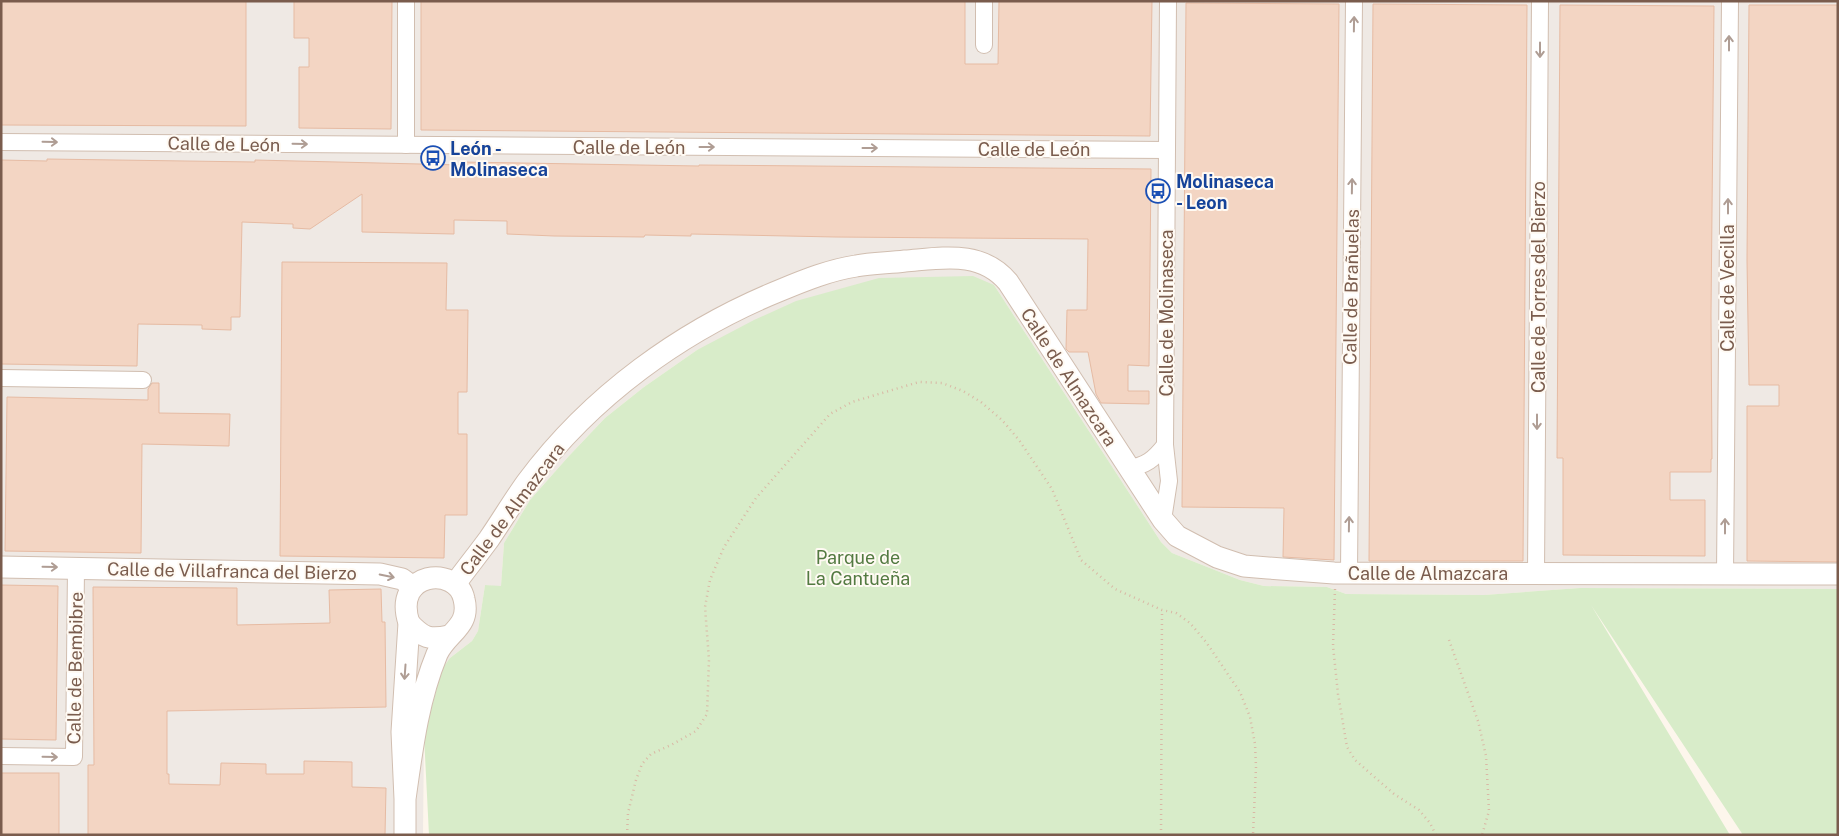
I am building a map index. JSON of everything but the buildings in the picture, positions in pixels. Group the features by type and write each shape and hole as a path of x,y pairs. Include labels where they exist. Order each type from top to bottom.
{"street":[{"path":"406,1 406,145"},
{"path":"984,1 984,44"},
{"name":"Calle de Molinaseca","path":"1163,520 1169,481 1165,445 1168,1"},
{"name":"Calle de Brañuelas","path":"1341,573 1354,1"},
{"name":"Calle de Torres del Bierzo","path":"1536,574 1540,1"},
{"name":"Calle de Vecilla","path":"1725,574 1730,1"},
{"name":"Calle de León","path":"1,142 1168,150"},
{"name":"Calle de Almazcara","path":"405,799 414,730 426,683 438,651 449,636 460,626 466,612 464,597 455,584 528,482 592,410 619,385 702,328 758,300 792,286 857,265 948,258 976,261 991,266 1000,273 1008,282 1163,520 1177,536 1217,557 1244,566 1341,573 1838,574"},
{"path":"1,378 143,380"},
{"path":"1128,468 1149,462 1165,445"},
{"name":"Calle de Villafranca del Bierzo","path":"1,567 380,574 402,579 413,587"},
{"name":"Calle de Bembibre","path":"1,756 74,757 76,568"},
{"path":"449,636 434,639 419,634 408,623 404,611 406,598 413,587 422,580 433,577 445,579 455,584"},
{"name":"Calle de Almazcara","path":"405,835 402,732 408,623"}],"path":[{"path":"627,835 630,805 642,764 651,754 672,745 696,731 707,714 709,675 705,607 710,580 724,547 756,498 830,414 852,402 919,382 942,383 963,391 981,402 1002,420 1019,440 1052,489 1082,560 1115,589 1162,610 1176,613 1190,623 1206,642 1240,692 1250,717 1255,744 1256,767 1253,835"},
{"path":"1341,573 1335,606 1333,646 1338,694 1347,747 1356,760 1394,794 1419,810 1430,823 1436,835"},
{"path":"1162,610 1162,835"},
{"path":"1449,640 1478,721 1486,756 1489,811 1482,835"}],"shaded area":[{"path":"1,1 1838,1 1838,589 1580,588 1484,595 1346,594 1327,587 1264,586 1240,580 1172,553 1161,542 994,285 697,350 644,387 605,418 530,500 504,543 501,587 485,585 478,631 472,641 450,658 424,736 423,835 1,835"}],"green space":[{"name":"Parque de La Cantueña","path":"973,276 994,285 1161,542 1172,553 1240,580 1264,586 1327,587 1346,594 1484,595 1580,588 1838,589 1838,835 1743,835 1591,605 1730,835 429,835 424,736 442,669 450,658 472,641 478,631 485,585 501,586 504,543 530,500 605,418 644,387 697,350 754,320 796,301 879,278"}],"place":[{"name":"León - Molinaseca","path":"433,158"},
{"name":"Molinaseca - Leon","path":"1158,191"}]}
